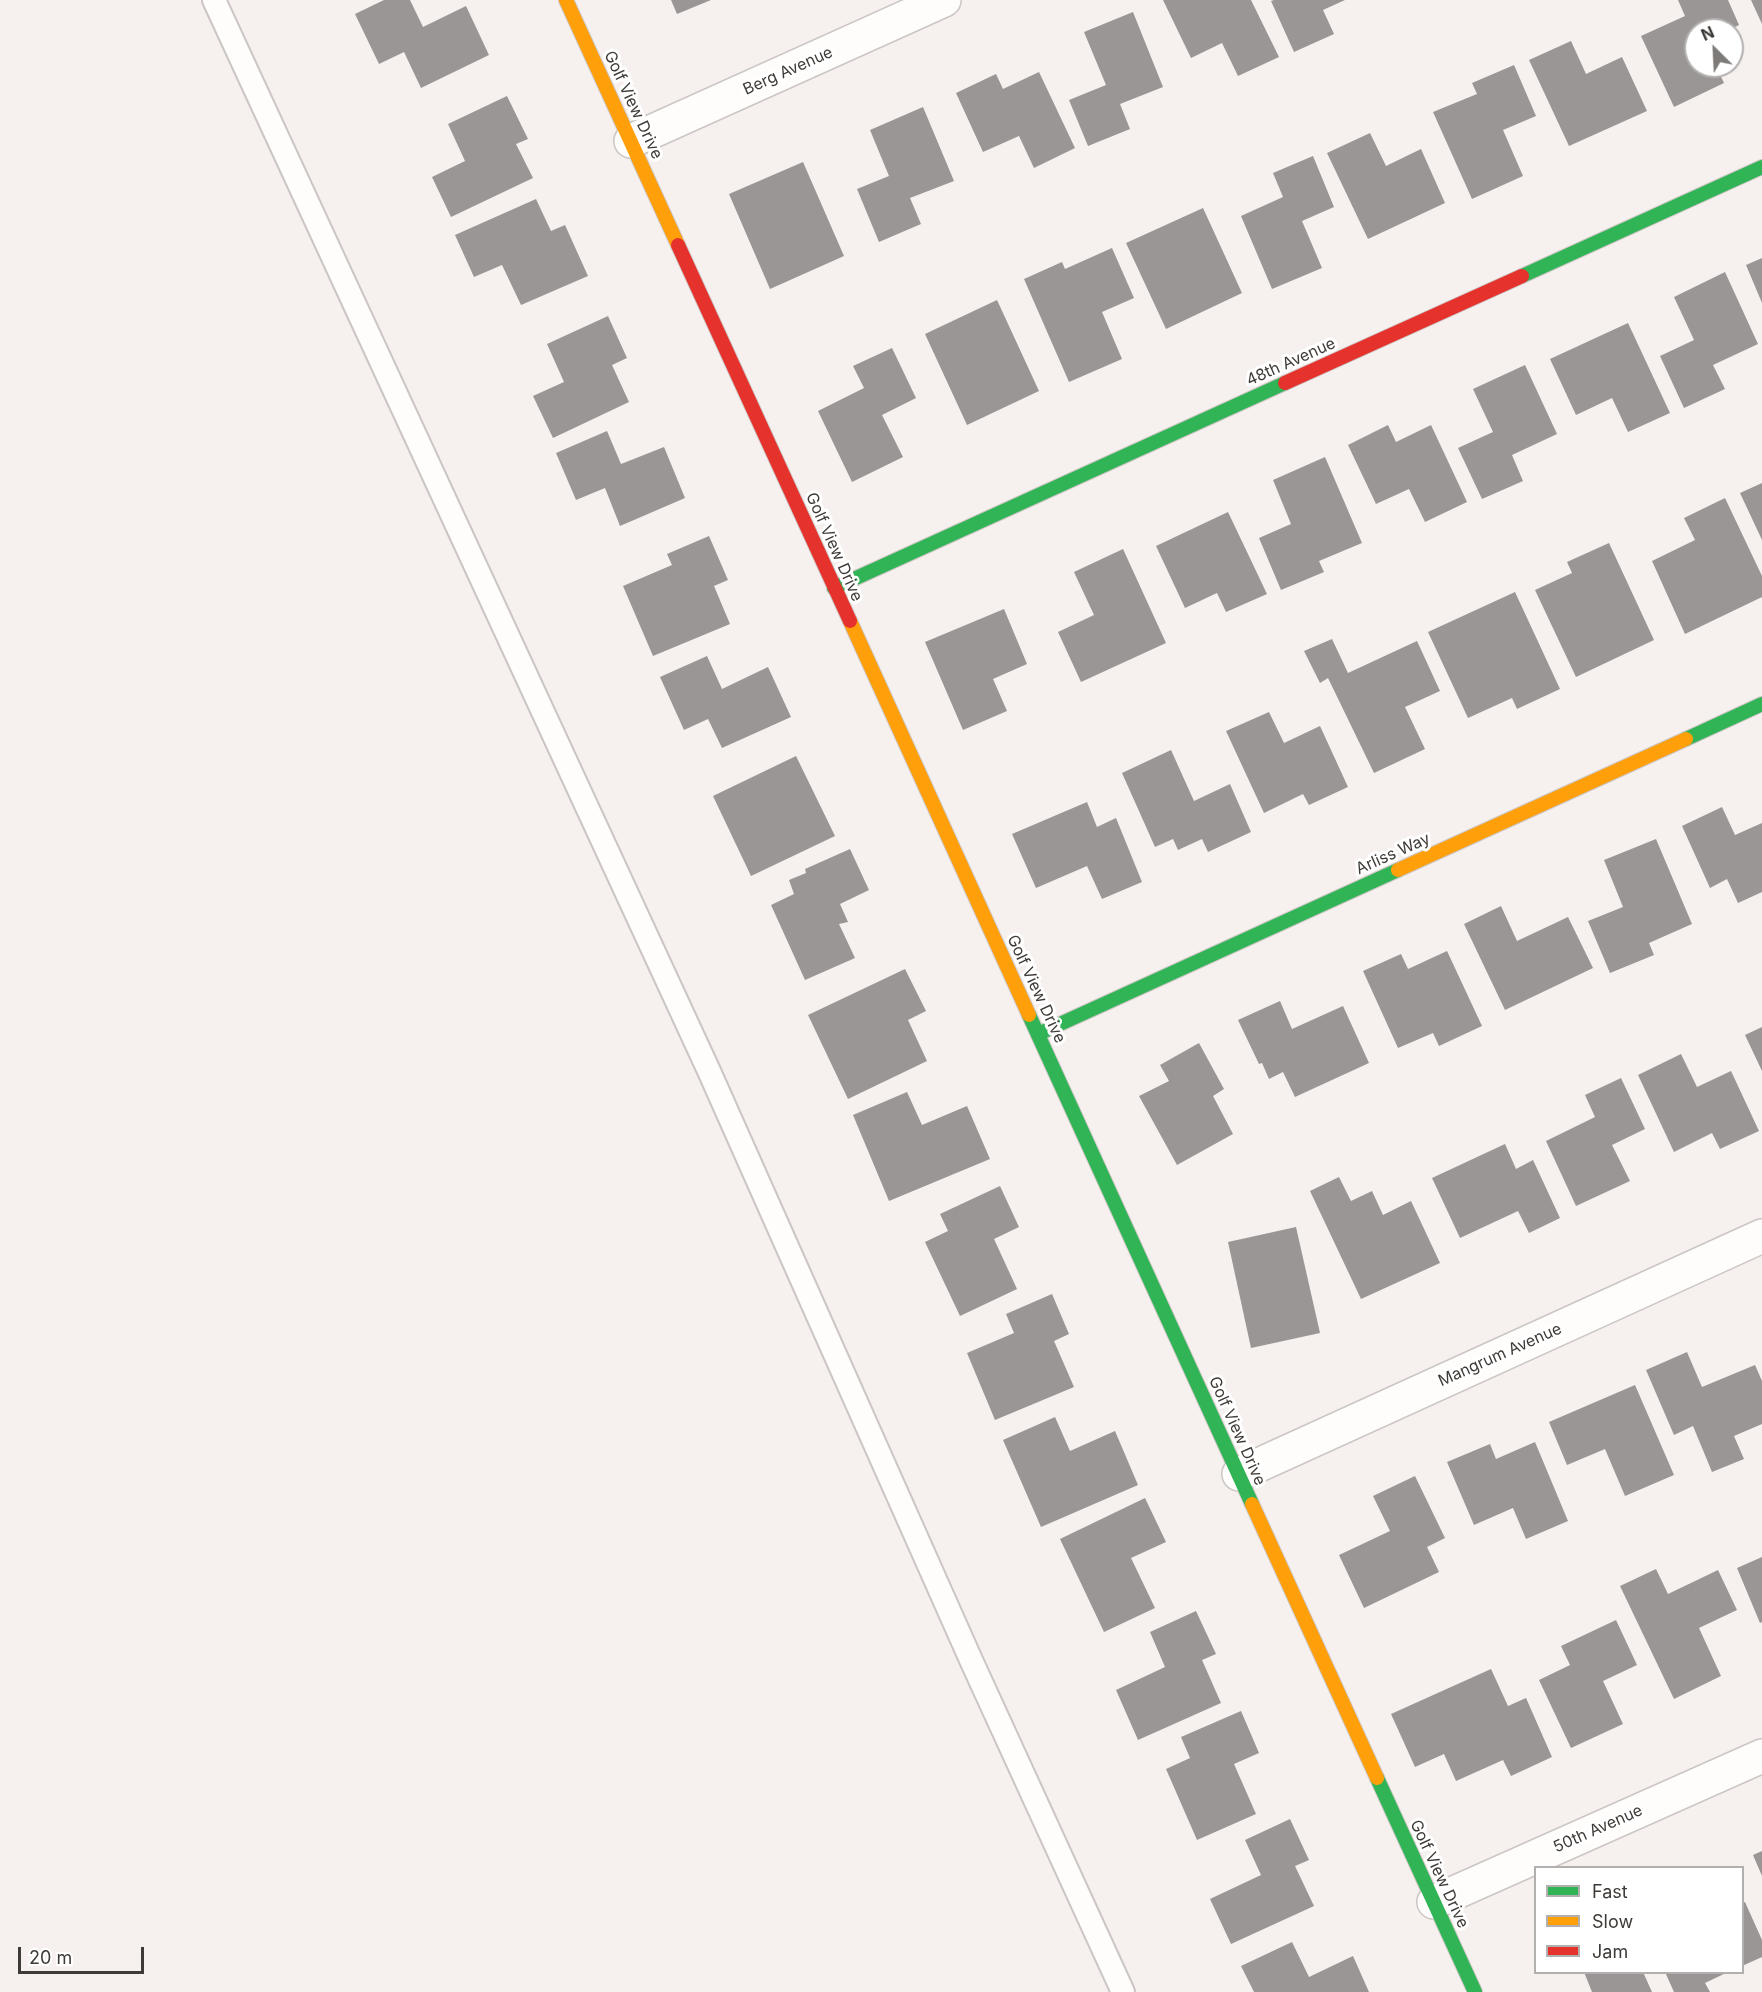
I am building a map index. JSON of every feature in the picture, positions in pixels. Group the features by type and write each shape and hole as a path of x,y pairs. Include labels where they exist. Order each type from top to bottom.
{"street":[{"name":"Golf View Drive","path":"567,0 1475,1992"},
{"name":"Berg Avenue","path":"632,141 944,0"},
{"name":"48th Avenue","path":"834,588 1762,167"},
{"name":"Arliss Way","path":"1038,1034 1762,704"},
{"name":"Mangrum Avenue","path":"1239,1474 1762,1236"},
{"name":"50th Avenue","path":"1434,1902 1762,1756"}],"lane":[{"path":"214,0 709,1071 971,1660 1123,1992"}],"building":[{"path":"384,0 410,0 423,27 466,6 489,55 421,88 404,52 379,64 355,14"},
{"path":"671,0 711,0 677,14"},
{"path":"1163,0 1251,0 1279,57 1238,76 1222,43 1191,58"},
{"path":"1345,0 1323,10 1334,34 1294,52 1271,1"},
{"path":"1678,0 1728,0 1736,18 1684,18 1684,78 1722,78 1724,83 1674,107 1641,36 1685,16"},
{"path":"1751,0 1762,0 1762,24"},
{"path":"1133,12 1163,87 1120,104 1130,129 1088,146 1069,100 1106,85 1084,32"},
{"path":"1571,41 1586,74 1622,57 1647,111 1569,146 1529,60"},
{"path":"1514,65 1536,116 1503,130 1523,176 1472,199 1433,112 1477,94 1472,83"},
{"path":"1039,72 1075,148 1034,168 1019,136 983,152 956,93 996,74 1003,89"},
{"path":"507,96 528,139 516,144 533,178 451,217 432,177 465,161 448,124"},
{"path":"923,107 954,181 910,198 921,224 879,242 857,189 889,176 870,130"},
{"path":"1370,133 1386,166 1421,149 1445,203 1368,239 1327,153"},
{"path":"1313,156 1334,207 1302,221 1322,268 1272,289 1241,216 1283,197 1273,173"},
{"path":"803,162 844,256 770,289 729,194"},
{"path":"536,199 551,231 565,225 588,276 521,305 502,265 474,277 455,235"},
{"path":"1203,208 1242,293 1166,329 1126,243"},
{"path":"1112,248 1134,298 1102,312 1122,359 1069,382 1024,279 1062,262 1065,269"},
{"path":"1762,258 1762,303 1746,265"},
{"path":"1725,272 1758,344 1713,365 1725,389 1684,408 1660,356 1694,340 1674,297"},
{"path":"997,300 1039,391 967,425 925,334"},
{"path":"608,316 627,358 612,365 629,402 553,438 533,396 564,382 547,344"},
{"path":"1628,323 1670,413 1628,432 1612,398 1576,415 1550,359"},
{"path":"892,348 916,398 882,415 903,457 852,482 818,411 864,388 853,366"},
{"path":"1525,365 1557,434 1512,455 1523,481 1482,499 1458,448 1493,432 1473,389"},
{"path":"1388,425 1396,442 1431,425 1467,502 1425,522 1409,489 1376,504 1348,445"},
{"path":"607,431 621,464 664,447 685,498 620,526 605,488 576,500 556,453"},
{"path":"1325,457 1362,543 1319,561 1324,572 1281,590 1259,538 1291,524 1273,480"},
{"path":"1762,483 1762,540 1740,493"},
{"path":"1725,498 1762,576 1762,597 1685,634 1652,561 1695,540 1684,518"},
{"path":"1228,512 1267,594 1226,612 1217,593 1185,608 1156,546"},
{"path":"709,536 728,580 714,586 730,624 653,656 623,586 672,565 667,554"},
{"path":"1609,543 1654,640 1576,677 1535,590 1572,573 1567,562"},
{"path":"1123,549 1166,643 1081,682 1058,632 1094,615 1074,572"},
{"path":"1515,592 1560,689 1517,709 1512,698 1468,718 1428,632"},
{"path":"1004,609 1027,664 993,679 1007,711 963,730 925,642"},
{"path":"1332,639 1348,673 1417,641 1440,691 1405,707 1425,749 1374,773 1328,678 1320,683 1304,651"},
{"path":"707,656 722,689 768,667 791,717 722,748 708,719 684,730 660,677"},
{"path":"1269,712 1284,743 1320,726 1348,787 1309,805 1303,794 1264,813 1226,731"},
{"path":"1171,750 1194,801 1230,784 1251,832 1208,852 1202,839 1178,850 1173,839 1155,847 1122,773"},
{"path":"796,756 835,836 751,876 713,796"},
{"path":"1087,802 1097,827 1116,818 1142,882 1102,899 1087,866 1036,888 1012,834"},
{"path":"1722,807 1735,835 1762,823 1762,892 1738,903 1727,879 1710,888 1682,826"},
{"path":"1656,839 1692,924 1649,943 1654,955 1610,973 1588,921 1623,907 1604,860"},
{"path":"850,849 869,890 840,904 848,922 839,924 855,958 805,980 771,905 794,894 789,880 806,873 805,869"},
{"path":"1501,906 1517,941 1568,917 1593,968 1505,1010 1464,924"},
{"path":"1447,951 1482,1026 1439,1046 1433,1033 1398,1048 1363,971 1401,954 1408,969"},
{"path":"905,969 926,1011 908,1020 927,1061 848,1099 808,1015"},
{"path":"1280,1001 1292,1029 1343,1006 1369,1063 1295,1097 1283,1072 1269,1079 1262,1063 1259,1064 1238,1020"},
{"path":"1762,1027 1762,1071 1745,1035"},
{"path":"1199,1043 1224,1089 1213,1096 1233,1134 1177,1165 1139,1096 1169,1081 1160,1065"},
{"path":"1681,1054 1697,1087 1731,1071 1759,1131 1720,1149 1712,1133 1674,1152 1638,1075"},
{"path":"1621,1078 1645,1129 1612,1145 1630,1181 1576,1206 1546,1141 1595,1117 1585,1095"},
{"path":"907,1092 922,1125 967,1106 990,1159 889,1201 853,1115"},
{"path":"1505,1144 1516,1169 1533,1160 1560,1218 1529,1233 1518,1211 1460,1238 1432,1178"},
{"path":"1339,1177 1351,1201 1372,1191 1383,1215 1411,1201 1440,1263 1361,1299 1310,1191"},
{"path":"1000,1186 1019,1227 994,1239 1017,1289 960,1316 925,1242 948,1231 940,1214"},
{"path":"1296,1227 1320,1333 1251,1348 1228,1242"},
{"path":"1052,1294 1069,1334 1054,1341 1074,1387 995,1420 967,1353 1014,1333 1006,1314"},
{"path":"1687,1352 1702,1387 1755,1365 1762,1381 1762,1424 1734,1436 1744,1459 1712,1472 1693,1426 1674,1435 1646,1370"},
{"path":"1635,1385 1674,1475 1625,1496 1605,1449 1567,1465 1549,1422"},
{"path":"1055,1417 1070,1451 1115,1431 1138,1485 1041,1527 1003,1440"},
{"path":"1535,1442 1568,1521 1526,1539 1513,1508 1474,1525 1447,1462 1490,1444 1496,1459"},
{"path":"1415,1476 1445,1538 1427,1547 1439,1572 1364,1608 1339,1555 1390,1531 1373,1496"},
{"path":"1145,1498 1166,1542 1131,1558 1155,1608 1104,1632 1060,1539"},
{"path":"1762,1557 1762,1622 1760,1623 1737,1568"},
{"path":"1656,1569 1668,1594 1718,1570 1737,1610 1699,1628 1721,1676 1674,1699 1620,1586"},
{"path":"1196,1611 1216,1654 1202,1660 1221,1703 1138,1740 1116,1690 1165,1667 1150,1632"},
{"path":"1616,1620 1637,1665 1603,1681 1623,1724 1571,1748 1539,1680 1570,1665 1561,1646"},
{"path":"1491,1669 1508,1706 1526,1698 1552,1757 1511,1776 1503,1760 1456,1781 1444,1754 1415,1767 1391,1714"},
{"path":"1241,1711 1259,1753 1234,1764 1256,1814 1197,1840 1166,1769 1190,1758 1181,1737"},
{"path":"1290,1819 1309,1860 1295,1866 1314,1906 1231,1944 1210,1899 1261,1875 1245,1840"},
{"path":"1762,1851 1762,1876 1753,1855"},
{"path":"1744,1902 1762,1940 1762,1957 1744,1965"},
{"path":"1292,1942 1309,1977 1353,1956 1369,1992 1254,1992 1241,1966"},
{"path":"1585,1974 1644,1974 1652,1992 1592,1992"},
{"path":"1666,1974 1724,1974 1705,1983 1710,1992 1674,1992"}],"traffic: fast":[{"path":"1522,276 1762,167"},
{"path":"834,588 1285,383"},
{"path":"1686,739 1762,704"},
{"path":"1038,1034 1398,870"},
{"path":"1029,1015 1252,1504"},
{"path":"1377,1778 1475,1992"}],"traffic: slow":[{"path":"566,0 678,245"},
{"path":"850,621 1029,1015"},
{"path":"1398,870 1686,739"},
{"path":"1252,1504 1377,1778"}],"traffic: jam":[{"path":"678,245 850,621"},
{"path":"1285,383 1522,276"}]}
